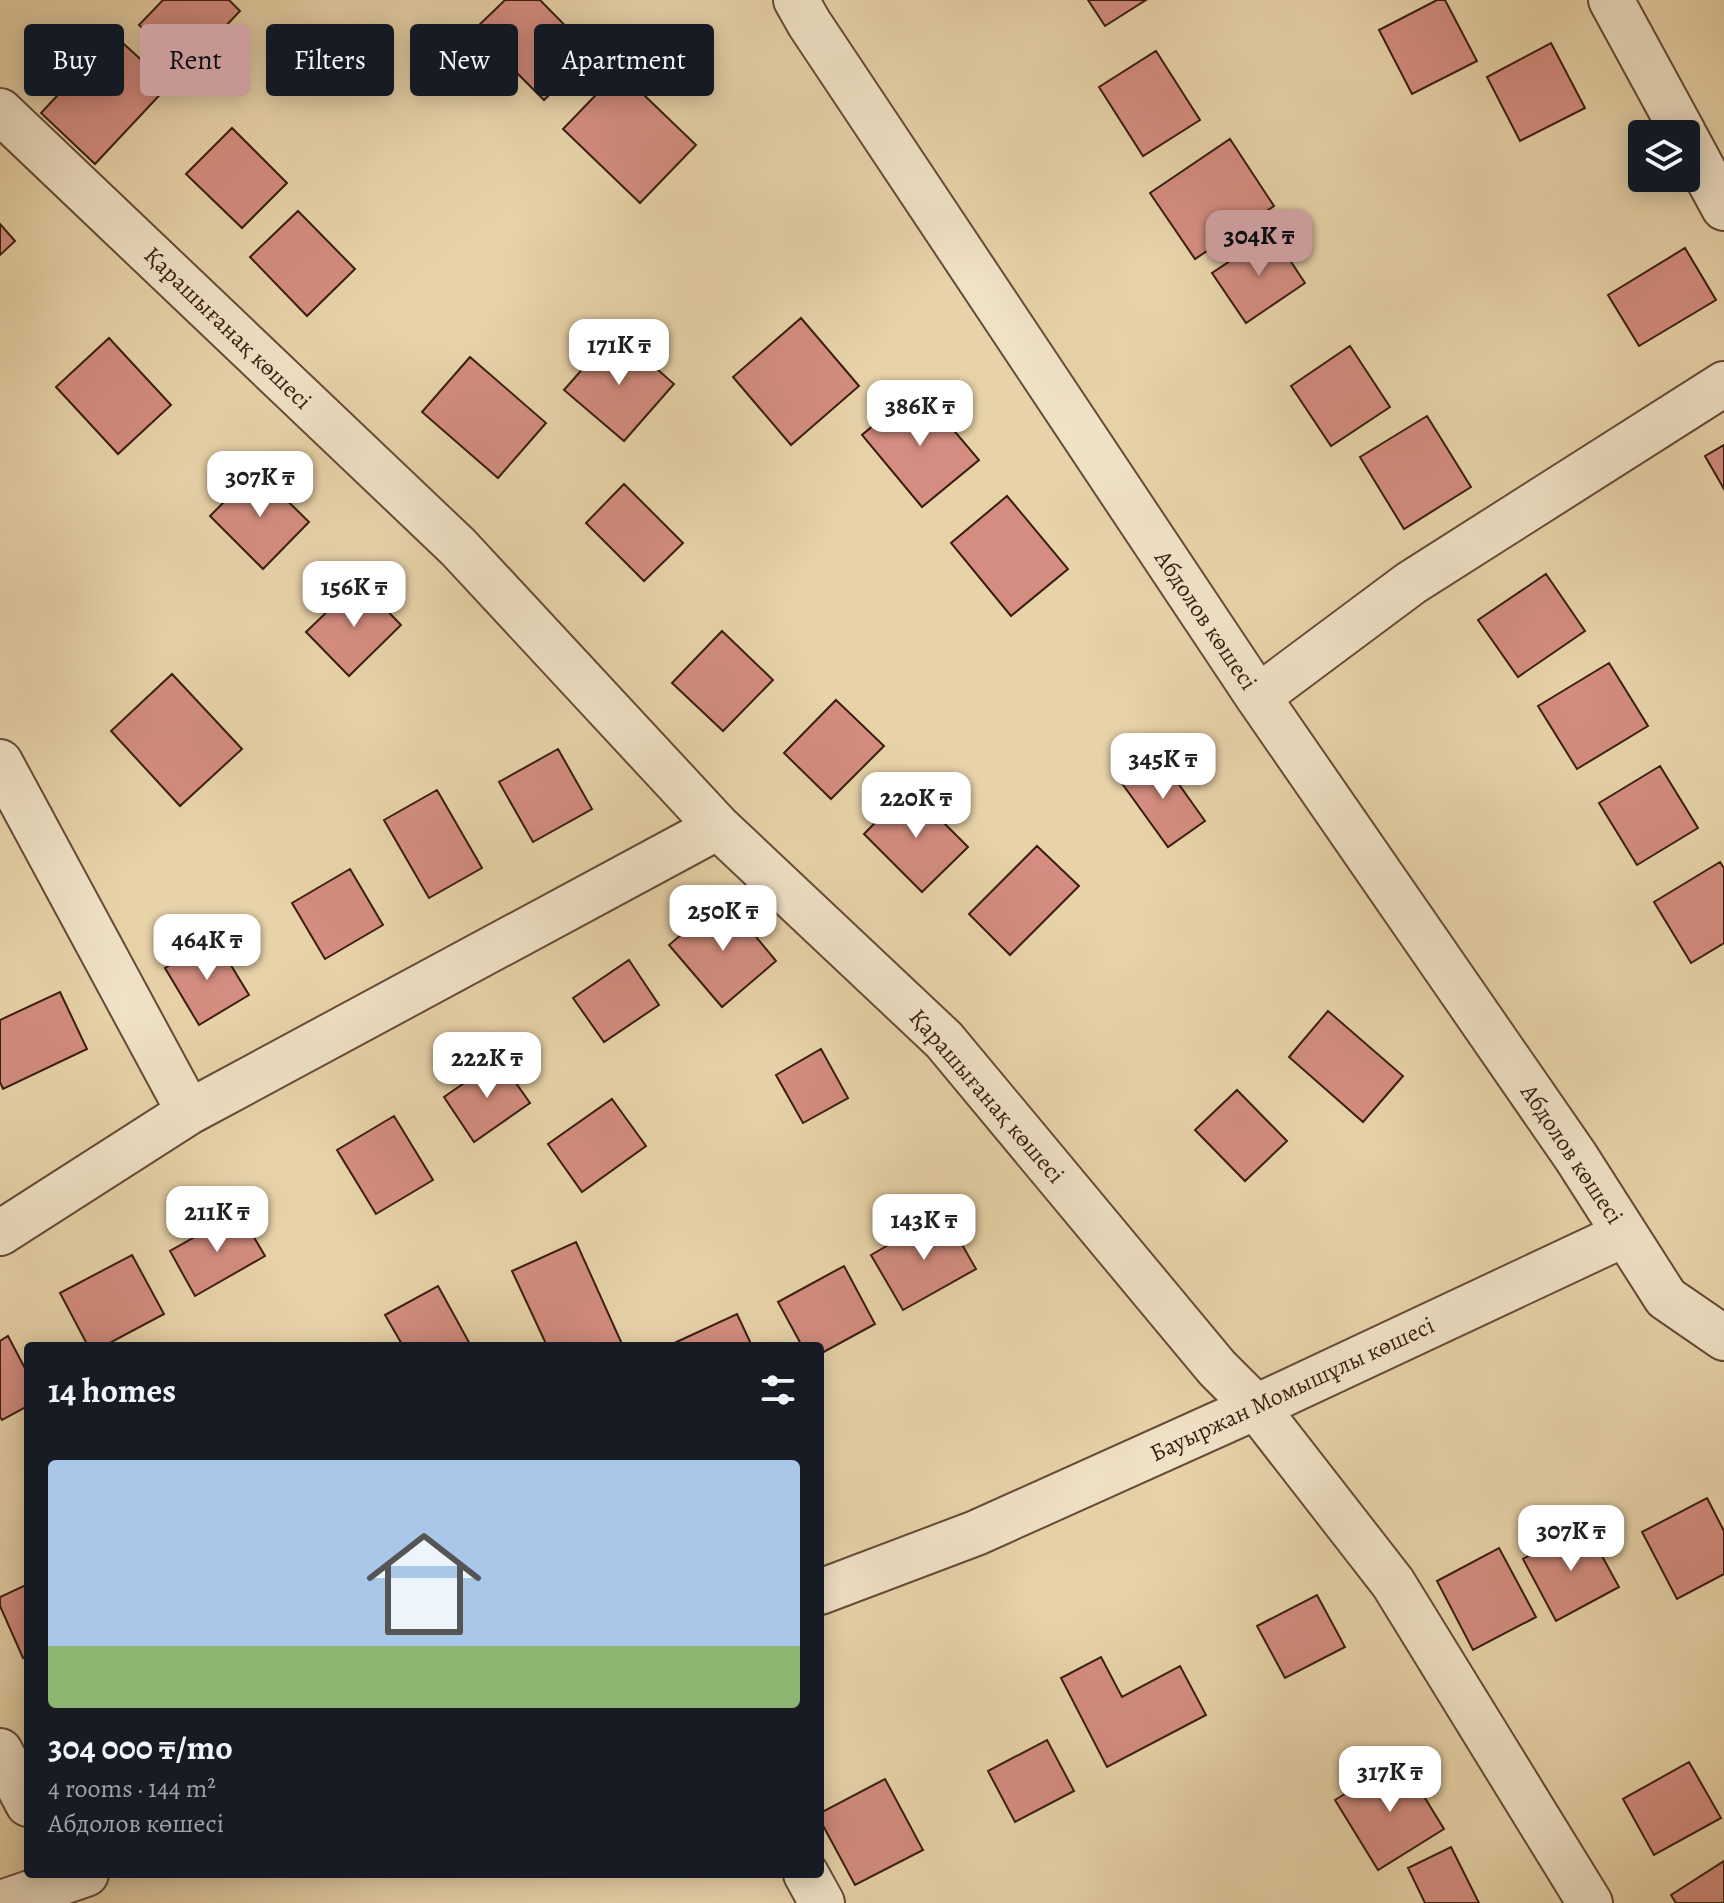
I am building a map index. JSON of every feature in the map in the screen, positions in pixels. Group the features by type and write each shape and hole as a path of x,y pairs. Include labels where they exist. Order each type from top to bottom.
{"street":[{"name":"Абдолов көшесі","path":"796,0 1258,697 1576,1157 1625,1234"},
{"path":"1611,0 1676,120"},
{"name":"Қарашығанақ көшесі","path":"0,111 458,547 718,827 944,1040 1217,1368 1256,1407 1393,1583 1590,1903"},
{"path":"1700,159 1720,190"},
{"path":"1258,697 1411,583 1724,384"},
{"path":"0,762 189,1112"},
{"path":"0,1233 189,1112 718,827"},
{"path":"1625,1234 1666,1298 1724,1338"},
{"name":"Бауыржан Момышұлы көшесі","path":"824,1590 976,1533 1256,1407 1625,1234"},
{"path":"0,1751 24,1796"},
{"path":"808,1878 822,1903"},
{"path":"1,1903 75,1883"}],"building":[{"path":"163,0 229,0 240,11 228,24 139,25"},
{"path":"505,0 540,0 564,24 534,24 534,90 518,74 518,24 480,24"},
{"path":"1088,0 1146,0 1105,26"},
{"path":"1437,0 1445,0 1477,61 1412,94 1379,30"},
{"path":"1551,43 1585,108 1520,141 1487,77"},
{"path":"124,44 140,59 140,96 159,96 95,164 41,113 57,96 124,96"},
{"path":"1156,51 1200,120 1143,156 1099,87"},
{"path":"595,96 645,96 696,145 640,203 563,129"},
{"path":"232,128 287,183 242,228 186,174"},
{"path":"1230,139 1274,206 1195,259 1150,193"},
{"path":"298,211 355,269 307,316 250,257"},
{"path":"0,224 15,241 0,255"},
{"path":"1272,233 1305,283 1246,323 1212,273"},
{"path":"1685,248 1716,300 1639,346 1608,295"},
{"path":"801,318 859,386 791,445 733,377"},
{"path":"615,332 674,384 624,441 564,390"},
{"path":"109,338 171,405 118,454 56,387"},
{"path":"1350,346 1390,407 1331,446 1291,386"},
{"path":"470,357 546,423 498,478 422,412"},
{"path":"918,388 979,460 922,507 862,435"},
{"path":"1427,416 1471,487 1404,529 1360,457"},
{"path":"1724,445 1724,489 1705,456"},
{"path":"256,470 309,522 263,569 210,516"},
{"path":"624,484 683,543 644,581 586,523"},
{"path":"1007,496 1068,569 1011,616 951,543"},
{"path":"1546,574 1585,631 1518,677 1478,620"},
{"path":"359,581 401,625 349,676 306,632"},
{"path":"722,631 773,680 723,731 672,683"},
{"path":"1609,663 1648,726 1577,769 1538,706"},
{"path":"172,674 242,749 180,806 111,731"},
{"path":"836,700 884,746 831,799 784,753"},
{"path":"558,749 592,809 533,842 499,782"},
{"path":"1158,755 1205,821 1168,847 1121,782"},
{"path":"1660,766 1698,828 1637,865 1599,803"},
{"path":"909,788 968,847 922,892 864,834"},
{"path":"437,790 482,868 429,898 384,820"},
{"path":"1037,846 1079,886 1010,955 969,914"},
{"path":"1720,862 1724,868 1724,943 1691,963 1654,902"},
{"path":"350,869 383,925 325,959 292,903"},
{"path":"724,898 776,961 722,1007 669,945"},
{"path":"215,939 249,995 199,1025 165,968"},
{"path":"629,960 659,1005 604,1042 573,998"},
{"path":"60,992 87,1049 3,1089 0,1082 0,1020"},
{"path":"1328,1011 1403,1076 1363,1122 1289,1057"},
{"path":"821,1049 848,1098 803,1123 776,1075"},
{"path":"499,1059 530,1103 474,1142 444,1097"},
{"path":"1237,1090 1287,1141 1245,1181 1195,1130"},
{"path":"612,1099 646,1146 582,1192 548,1144"},
{"path":"394,1116 433,1180 376,1214 337,1150"},
{"path":"239,1212 265,1256 195,1296 170,1251"},
{"path":"944,1213 976,1269 903,1310 871,1255"},
{"path":"576,1242 621,1342 545,1342 512,1271"},
{"path":"132,1255 164,1314 112,1342 86,1342 60,1293"},
{"path":"844,1266 875,1324 824,1352 824,1342 800,1342 778,1302"},
{"path":"438,1286 469,1342 401,1342 385,1315"},
{"path":"737,1314 750,1342 676,1342"},
{"path":"8,1336 24,1366 24,1408 2,1420 0,1417 0,1341"},
{"path":"1707,1498 1724,1531 1724,1574 1677,1599 1642,1532"},
{"path":"1585,1525 1619,1587 1556,1621 1523,1559"},
{"path":"1499,1548 1536,1617 1473,1650 1437,1581"},
{"path":"24,1586 23,1658 0,1606 0,1597"},
{"path":"1317,1595 1345,1647 1285,1678 1257,1626"},
{"path":"1101,1657 1122,1697 1180,1666 1206,1715 1107,1767 1061,1678"},
{"path":"1047,1740 1074,1791 1015,1822 988,1771"},
{"path":"1401,1759 1444,1829 1378,1870 1335,1800"},
{"path":"1689,1762 1721,1818 1654,1855 1623,1799"},
{"path":"885,1779 923,1850 855,1885 824,1827 824,1811"},
{"path":"1451,1847 1479,1903 1425,1903 1408,1868"},
{"path":"1724,1861 1724,1903 1676,1903 1671,1895"}]}
